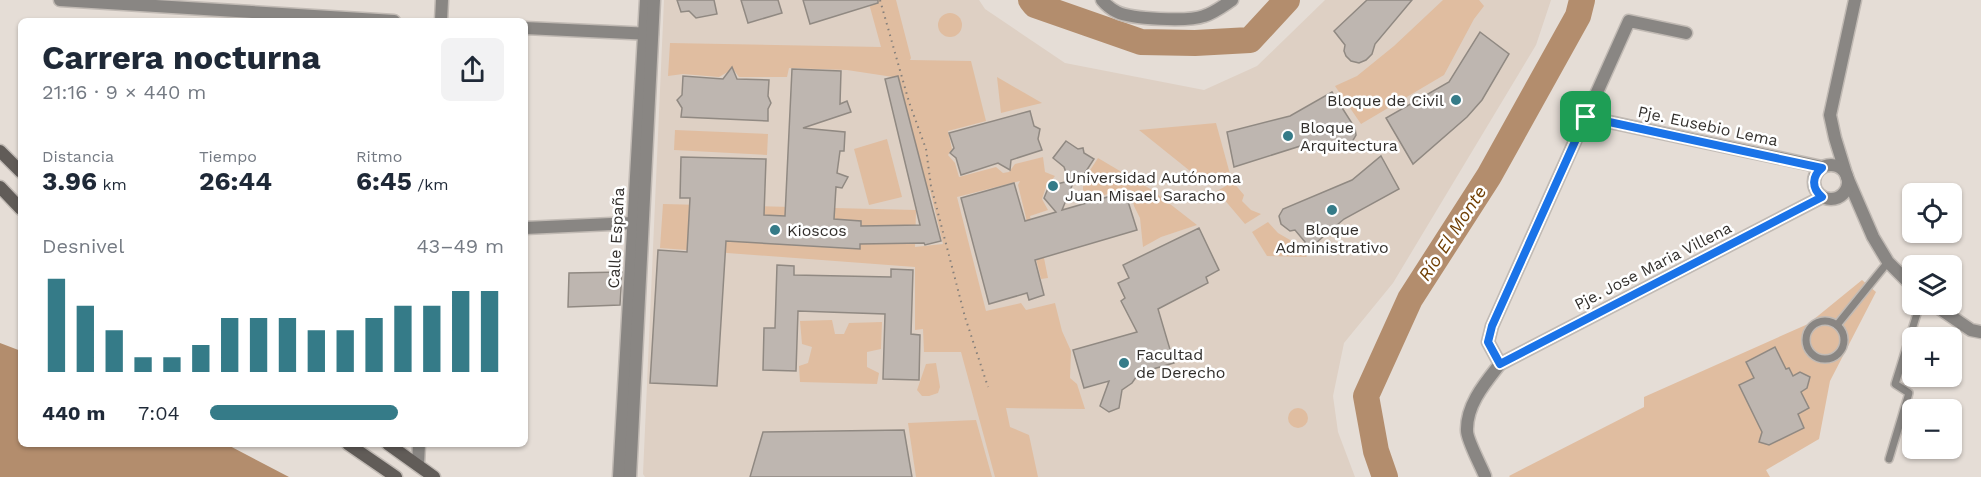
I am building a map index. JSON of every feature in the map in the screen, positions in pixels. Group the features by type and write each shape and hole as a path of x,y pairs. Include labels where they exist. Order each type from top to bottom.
{"street":[{"path":"60,0 159,3 292,18"},
{"path":"441,18 442,0"},
{"name":"Calle España","path":"630,477 648,34 646,0"},
{"name":"Calle España","path":"619,477 633,223 648,34 654,0"},
{"path":"1102,0 1118,13 1136,17 1187,20 1203,17 1222,8 1232,0"},
{"path":"1856,0 1830,115 1847,177 1873,237 1888,262 1902,276"},
{"path":"158,18 159,3"},
{"path":"1485,476 1467,433 1471,408 1482,387 1500,364 1488,342 1492,326 1629,21 1686,33"},
{"path":"528,28 648,34"},
{"name":"Pje. Eusebio Lema","path":"1586,117 1822,168"},
{"path":"0,151 18,169"},
{"path":"1834,165 1839,167 1847,177 1848,186 1842,195 1833,199 1822,197 1817,193 1813,182 1814,176 1822,168 1834,165"},
{"path":"0,187 18,205"},
{"name":"Pje. Jose Maria Villena","path":"1500,364 1822,197"},
{"path":"528,228 633,223"},
{"path":"1949,315 1971,330 1981,332"},
{"path":"352,447 396,477"},
{"path":"392,447 434,477"},
{"path":"418,465 419,447"}],"lane":[{"path":"1837,325 1888,262"},
{"path":"1889,459 1909,393 1895,384 1917,315"},
{"path":"1822,320 1837,325 1842,331 1843,347 1832,358 1816,357 1806,344 1809,329 1822,320"}],"path":[{"path":"880,0 909,102 926,149 931,186 965,318 988,387"}],"shaded area":[{"name":"Universidad Autónoma Juan Misael Saracho","path":"664,0 979,0 985,9 1065,63 1204,90 1257,66 1325,0 1551,0 1536,45 1393,283 1344,343 1333,396 1338,432 1355,477 645,477 643,474"},
{"path":"868,0 896,0 910,60 971,61 986,121 948,131 952,149 948,155 955,163 959,177 996,167 1003,173 1009,172 1015,164 1043,157 1045,172 1055,176 1046,187 1042,199 1048,210 1030,216 1033,231 1042,248 1048,278 1041,279 1018,185 1020,181 957,197 986,311 1021,303 1026,310 1055,303 1062,331 1071,351 1070,378 1077,384 1085,409 1006,408 1010,427 1029,435 1038,477 995,477 961,352 924,352 923,329 915,330 915,267 660,248 663,204 916,210 915,247 943,244 898,76 847,70 789,68 787,77 739,77 733,69 719,77 683,74 668,76 670,43 881,47"},
{"path":"1443,0 1479,0 1484,6 1474,19 1444,75 1361,124 1335,86 1357,76 1394,46"},
{"path":"950,13 959,16 962,25 959,34 950,37 941,34 938,25 941,16"},
{"path":"997,77 1042,103 1001,113"},
{"path":"1216,123 1230,174 1205,183 1139,130"},
{"path":"675,130 768,134 767,155 674,150"},
{"path":"887,139 902,197 869,205 854,149"},
{"path":"1098,158 1152,190 1197,225 1161,237 1143,247 1140,218 1134,206 1131,190 1125,189 1091,199 1083,193 1083,181"},
{"path":"1233,182 1244,195 1242,201 1251,210 1261,214 1245,224 1217,191"},
{"path":"1268,222 1278,233 1297,244 1307,257 1267,256 1252,232"},
{"path":"1862,280 1876,292 1830,381 1819,439 1766,470 1770,477 1509,476 1644,407 1644,397 1808,324"},
{"path":"832,320 835,334 844,334 849,323 882,322 881,349 867,352 867,367 879,373 877,384 800,382 799,366 808,363 812,347 802,344 800,321"},
{"path":"0,343 18,350 18,447 232,447 289,477 0,477"},
{"path":"936,363 940,387 938,393 922,396 917,390 926,364"},
{"path":"1298,408 1305,411 1308,418 1305,425 1298,428 1291,425 1288,418 1291,411"},
{"path":"976,420 992,477 916,477 908,423"}],"building":[{"path":"677,0 714,0 717,14 696,18 689,11 681,12"},
{"path":"741,0 778,0 782,13 748,23"},
{"path":"803,0 878,0 878,3 810,24"},
{"path":"1367,0 1412,0 1375,44 1372,54 1359,63 1351,61 1346,56 1345,45 1334,31"},
{"path":"1480,32 1509,54 1482,100 1467,117 1413,164 1386,118 1449,82"},
{"path":"732,67 737,79 769,80 768,96 771,103 768,109 768,121 681,117 682,108 677,100 682,95 683,76 723,79"},
{"path":"792,69 841,71 840,104 847,101 851,112 803,128 845,132 844,151 840,151 837,173 848,177 842,188 836,187 834,219 861,221 861,226 920,225 885,79 898,76 941,241 925,245 924,243 860,244 860,249 726,241 717,386 650,383 658,250 687,252 690,198 680,198 681,157 766,159 764,215 785,216"},
{"path":"1332,92 1355,128 1356,135 1352,142 1344,146 1313,151 1310,143 1234,167 1227,132 1290,116"},
{"path":"1030,111 1034,126 1040,129 1038,139 1042,150 1011,160 1010,170 998,163 961,175 956,158 950,153 954,148 949,133"},
{"path":"1066,141 1078,149 1083,148 1084,153 1094,159 1081,179 1076,176 1062,210 1125,192 1137,230 1035,260 1044,295 1029,300 1027,293 989,304 961,198 1014,183 1025,221 1056,212 1044,198 1049,186 1069,181 1064,167 1053,158"},
{"path":"1381,156 1399,189 1344,219 1310,248 1295,230 1290,231 1281,224 1279,216 1283,209 1352,180"},
{"path":"1199,228 1219,270 1206,277 1208,283 1158,309 1174,363 1139,373 1132,383 1122,390 1119,408 1109,412 1100,406 1109,381 1084,388 1073,350 1137,332 1121,301 1125,298 1118,283 1129,278 1123,265"},
{"path":"777,265 794,266 794,275 891,277 891,269 913,270 911,334 920,335 919,380 883,379 885,314 798,311 796,371 763,370 764,328 775,328"},
{"path":"622,272 620,305 568,307 569,273"},
{"path":"1775,347 1786,369 1789,368 1793,376 1800,372 1810,377 1807,388 1801,392 1809,408 1798,414 1804,428 1769,445 1759,442 1762,432 1739,385 1754,378 1746,362"},
{"path":"904,430 912,477 750,477 763,432"}],"waterway":[{"name":"Río El Monte","path":"1031,0 1035,5 1141,42 1195,43 1250,40 1287,0"},
{"name":"Río El Monte","path":"1385,477 1376,451 1366,396 1410,299 1489,176 1578,16 1582,0"}],"place":[{"name":"Bloque de Civil","path":"1456,100"},
{"name":"Bloque Arquitectura","path":"1288,136"},
{"name":"Universidad Autónoma Juan Misael Saracho","path":"1053,186"},
{"name":"Bloque Administrativo","path":"1332,210"},
{"name":"Kioscos","path":"775,230"},
{"name":"Facultad de Derecho","path":"1124,363"}],"route":[{"path":"1586,117 1822,168 1814,176 1813,182 1817,193 1822,197 1500,364 1488,342 1492,326 1586,117"}]}
